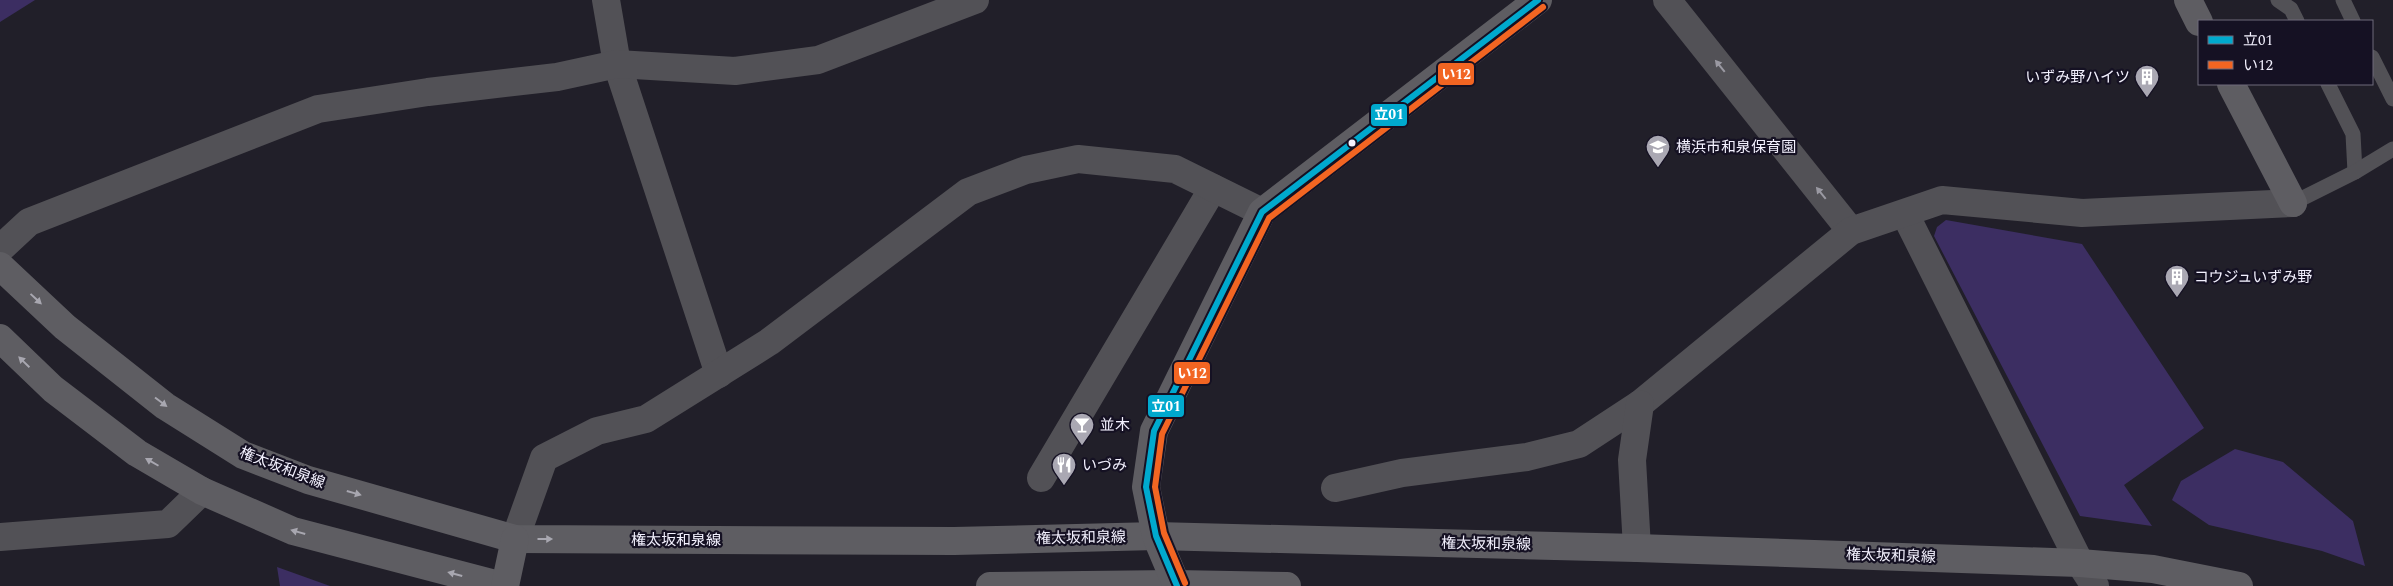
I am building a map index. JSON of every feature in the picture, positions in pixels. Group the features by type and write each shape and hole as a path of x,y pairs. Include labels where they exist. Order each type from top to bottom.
{"street":[{"path":"606,0 617,64 719,374"},
{"path":"0,249 29,222 318,109 428,92 556,77 617,64 735,71 818,60 975,0"},
{"path":"1176,585 1156,536 1146,487 1154,431 1262,212 1538,0"},
{"path":"1667,0 1851,231"},
{"path":"2188,0 2198,20"},
{"path":"1335,488 1402,473 1527,457 1579,444 1640,404 1851,231 1942,200 2082,213 2293,203 2232,85"},
{"path":"0,338 52,389 138,453 202,491 293,531 504,586 516,539 544,458 597,431 646,419 719,374 769,342 968,192 1026,170 1078,159 1175,169 1262,212"},
{"path":"1041,478 1213,188"},
{"path":"1905,214 2080,563 2095,586"},
{"name":"権太坂和泉線","path":"0,266 65,327 165,406 243,455 308,480 516,539 954,541 1156,536 1638,548 2080,563 2153,569 2239,586"},
{"path":"1638,548 1632,460 1640,404"},
{"path":"0,537 168,524 202,491"},
{"path":"990,586 1287,586"}],"lane":[{"path":"2278,0 2291,9 2296,20"},
{"path":"2343,0 2353,20"},
{"path":"2373,59 2393,99"},
{"path":"2328,85 2353,134 2355,172"},
{"path":"2293,203 2355,172 2393,149"}],"shaded area":[{"path":"0,0 35,0 0,22"},
{"path":"1946,220 2082,244 2204,428 2124,485 2152,526 2080,516 1934,236 1937,227"},
{"path":"2235,449 2283,462 2353,521 2365,566 2322,551 2209,525 2172,500 2181,481"},
{"path":"277,567 330,586 280,586"}],"transit line":[{"name":"立01","path":"1177,586 1156,536 1146,487 1154,431 1262,212 1538,0"},
{"name":"い12","path":"1185,583 1164,533 1155,487 1162,434 1269,218 1543,7"}],"place":[{"name":"いずみ野ハイツ","path":"2147,98"},
{"name":"横浜市和泉保育園","path":"1658,168"},
{"name":"コウジュいずみ野","path":"2177,298"},
{"name":"並木","path":"1082,446"},
{"name":"いづみ","path":"1064,486"}]}
